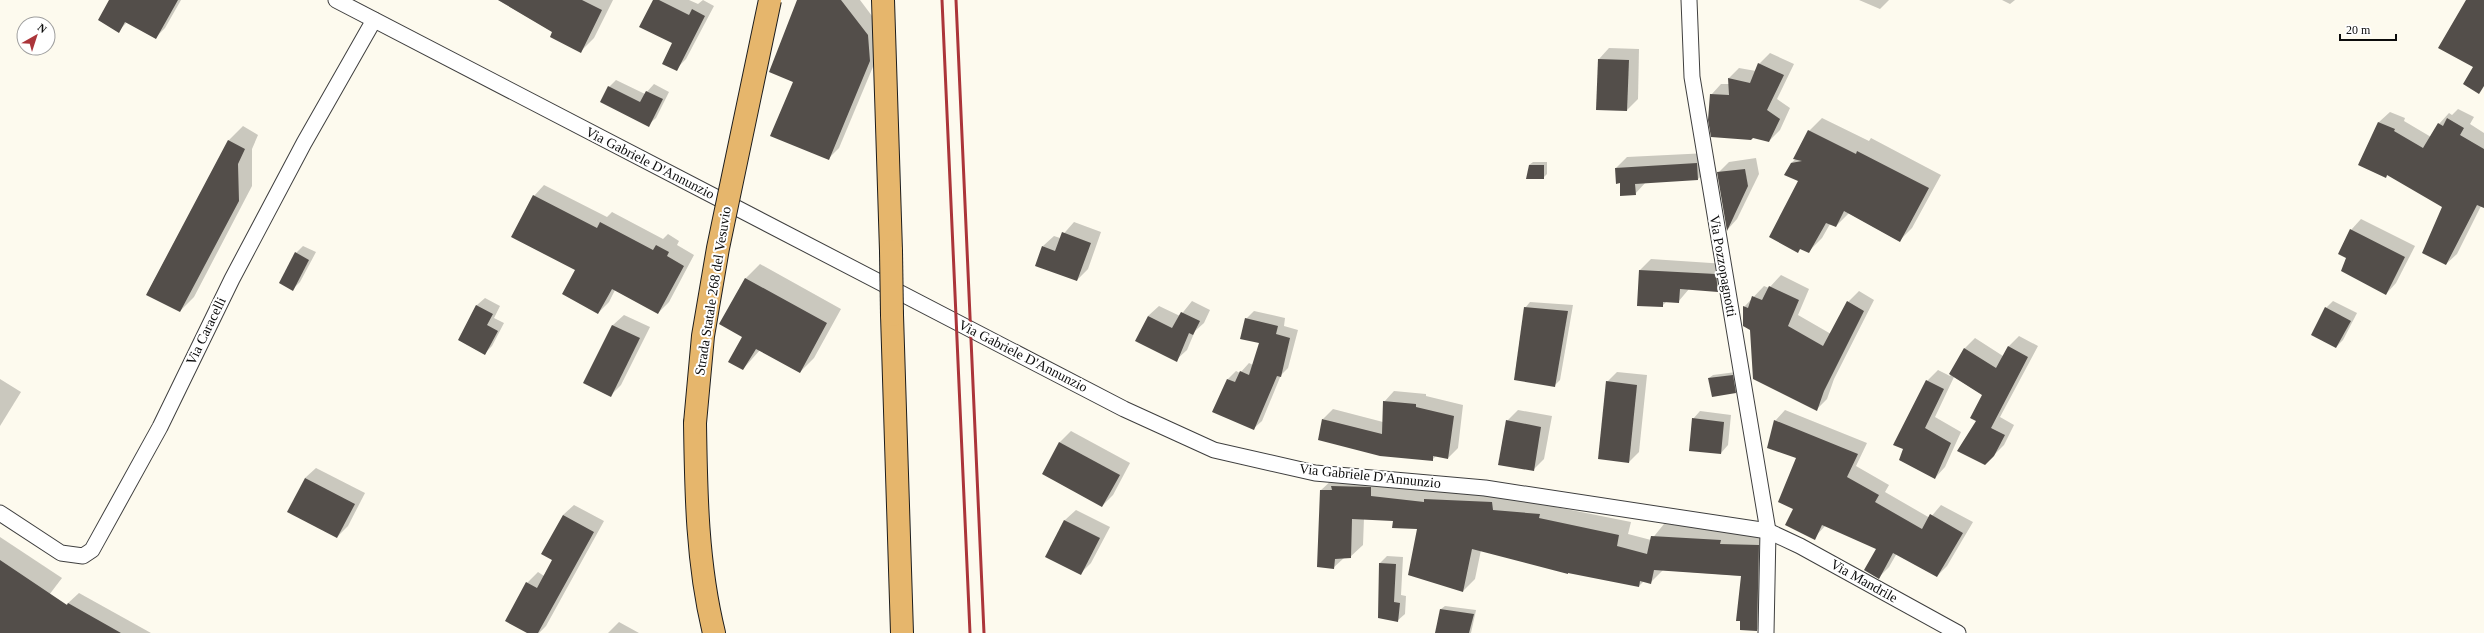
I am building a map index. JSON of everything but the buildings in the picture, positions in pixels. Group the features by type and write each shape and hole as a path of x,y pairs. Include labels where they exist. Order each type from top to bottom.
{"highway":[{"name":"Strada Statale 268 del Vesuvio","path":"714,633 702,568 696,502 695,423 703,336 718,248 770,0"},
{"path":"883,0 902,633"}],"street":[{"name":"Via Gabriele D'Annunzio","path":"336,0 1124,409 1214,450 1315,473 1485,488 1768,531"},
{"name":"Via Pozzopagnotti","path":"1689,0 1692,77 1768,531 1766,633"},
{"name":"Via Caracelli","path":"0,513 62,553 82,556 92,550 160,427 239,265 304,143 374,20"},
{"name":"Via Mandrile","path":"1768,531 1800,546 1958,633"}],"railway":[{"path":"942,0 970,633"},
{"path":"956,0 984,633"}]}
